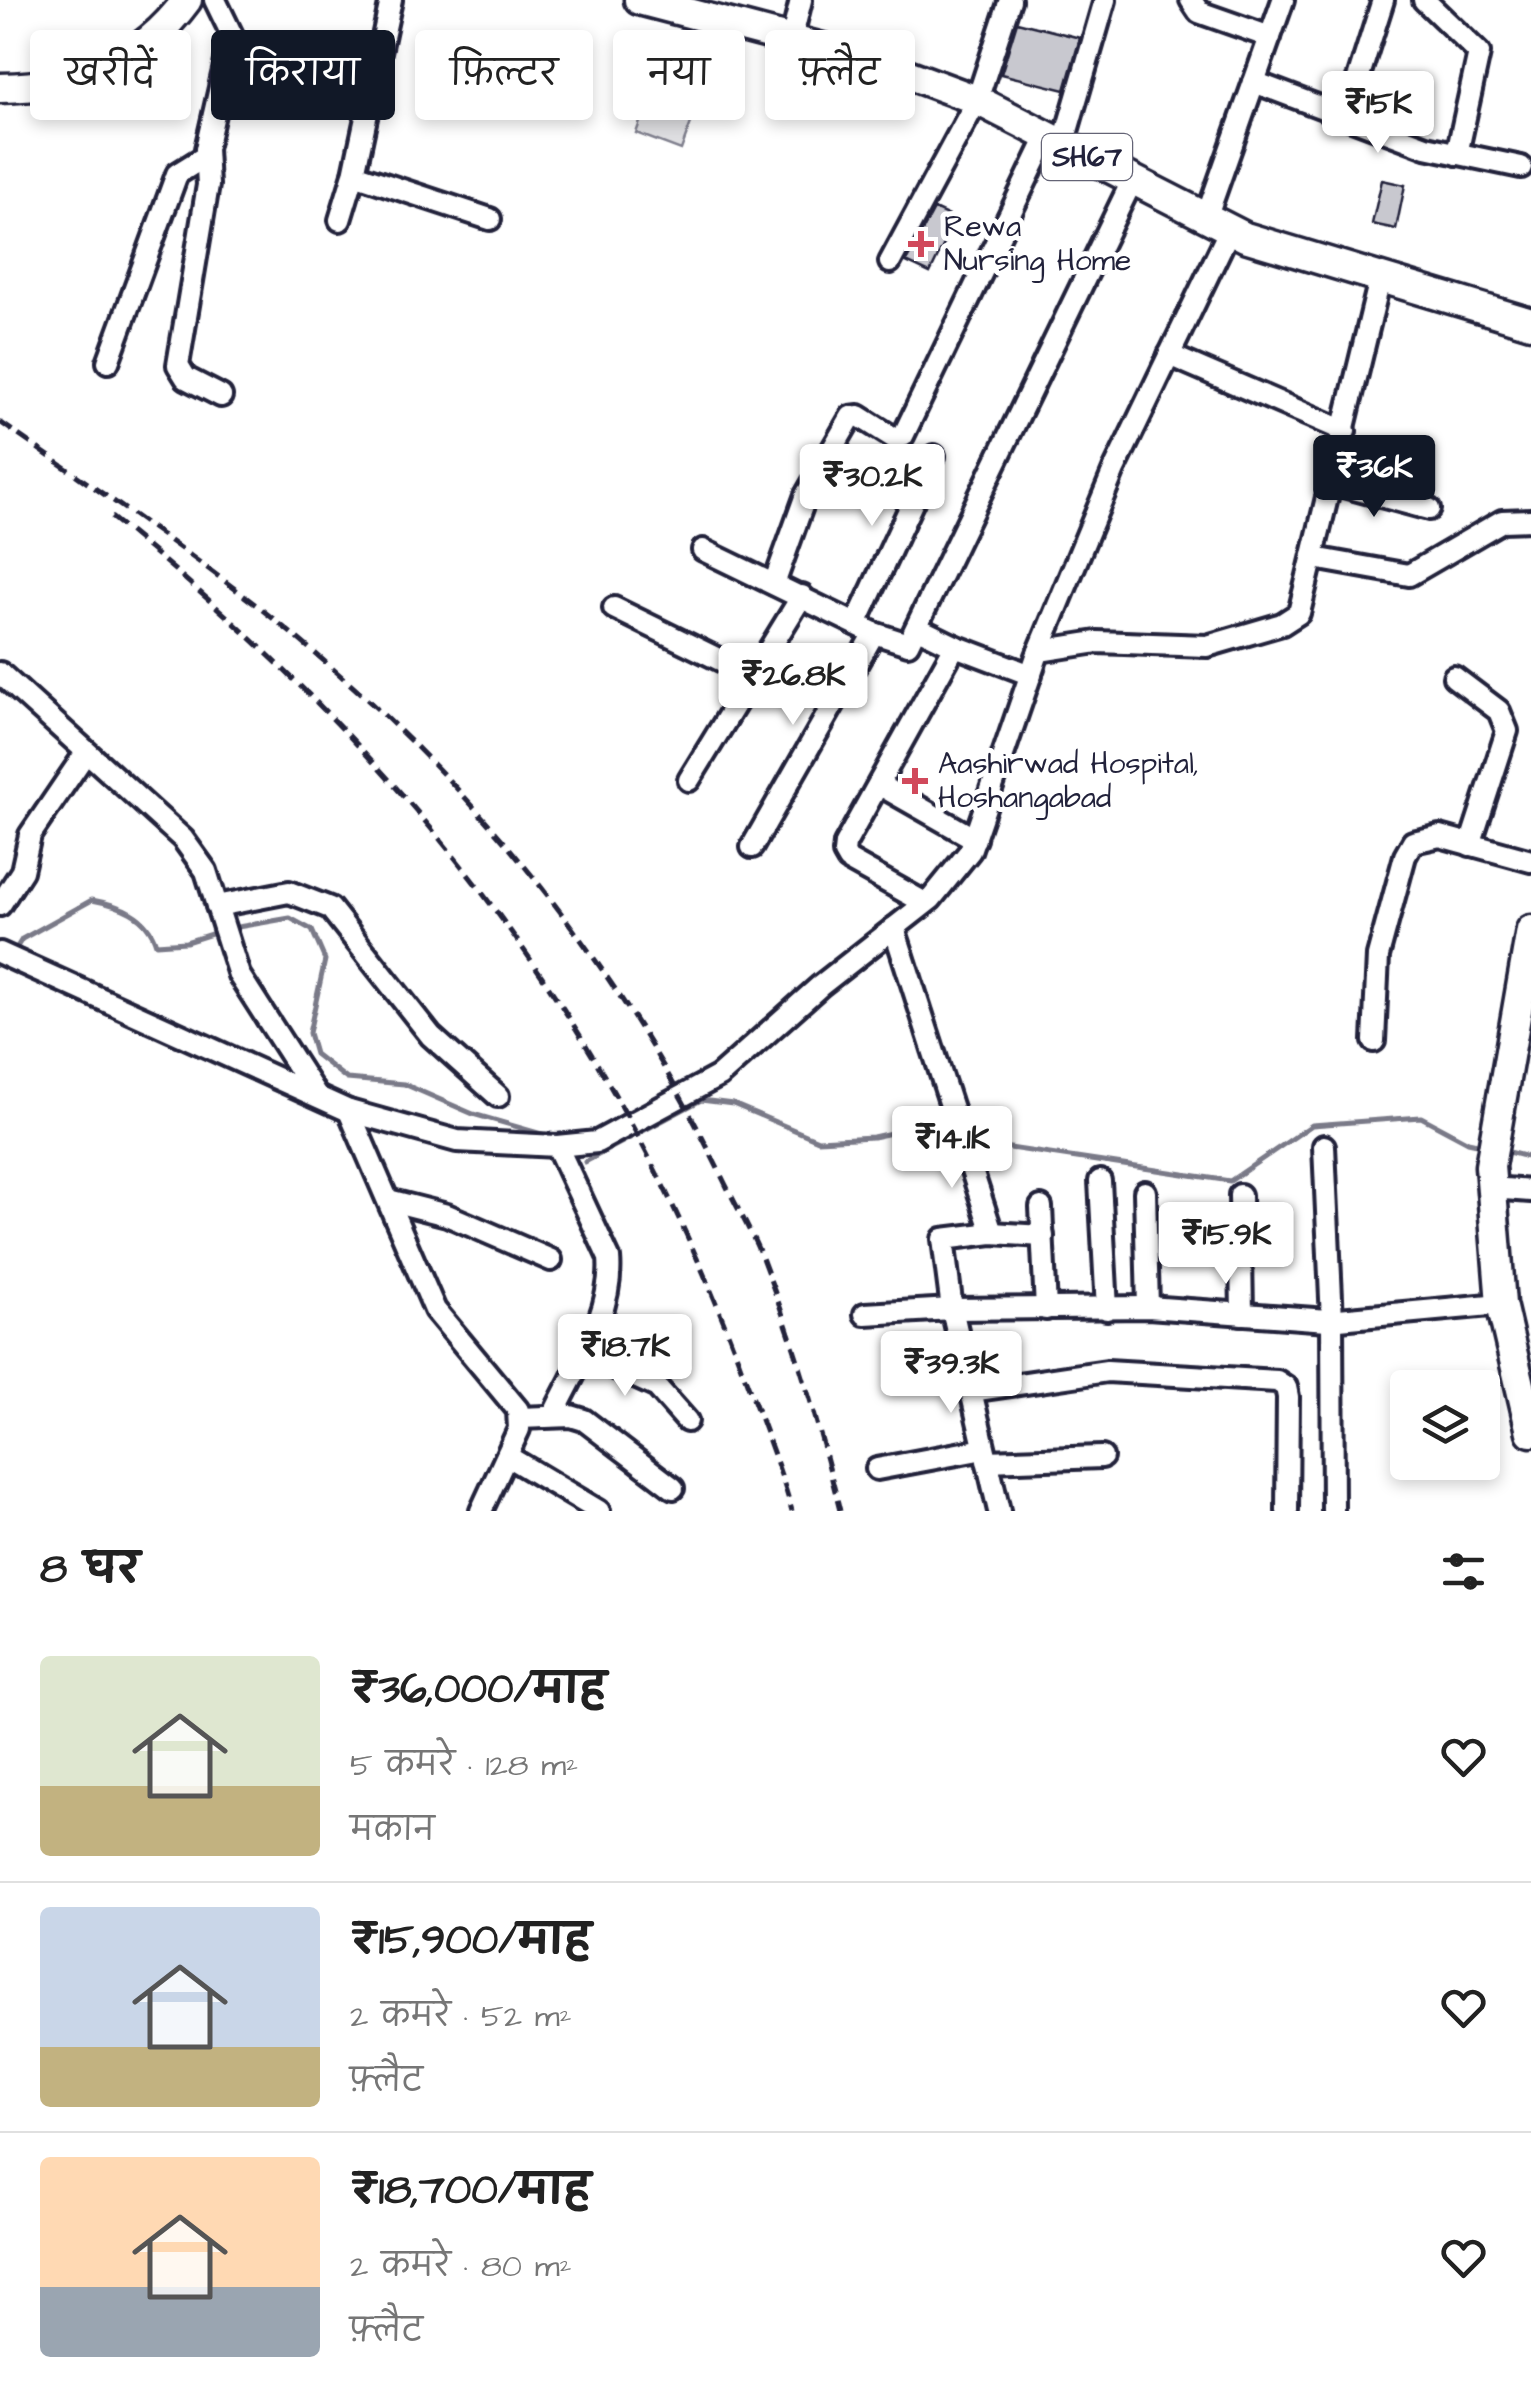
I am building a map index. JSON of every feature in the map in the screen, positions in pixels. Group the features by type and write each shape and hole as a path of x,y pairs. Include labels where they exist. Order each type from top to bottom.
{"main road":[{"path":"0,88 71,82 134,55 187,0"},
{"name":"SH67","path":"640,0 711,10 765,31"},
{"name":"SH67","path":"915,77 978,100 1218,224 1380,280 1531,323"},
{"path":"1531,930 1525,1015 1495,1126 1490,1177 1502,1304 1528,1404 1531,1432"}],"street":[{"path":"214,0 232,35 206,156 208,185 178,365 186,378 222,396"},
{"path":"340,220 354,174 391,0"},
{"path":"794,30 801,0"},
{"path":"890,262 978,100 1010,0"},
{"path":"774,584 806,495 851,418 859,416 894,438 903,436 1055,141 1106,0"},
{"path":"1191,0 1199,12 1270,37"},
{"path":"0,952 349,1111 457,1141 557,1146 598,1142 720,1076 820,986 926,903 970,850 1039,651 1114,470 1169,355 1218,224 1254,82 1283,0"},
{"path":"1346,117 1383,0"},
{"path":"1424,0 1478,52 1457,154"},
{"path":"1254,82 1426,148 1520,167"},
{"path":"108,362 176,174 206,156"},
{"path":"354,174 490,219"},
{"path":"703,550 865,628 903,644 911,640 1132,181"},
{"path":"1039,651 1096,642 1207,646 1282,624 1299,613 1380,280"},
{"path":"1169,355 1345,431"},
{"path":"752,847 865,628 934,456"},
{"path":"1332,483 1429,509"},
{"path":"1314,558 1410,576 1502,521 1531,520"},
{"path":"689,780 802,596"},
{"path":"614,608 753,676"},
{"path":"918,628 1032,675"},
{"path":"926,903 848,860 844,853 955,646"},
{"path":"0,673 183,839 206,870 239,975 316,1096"},
{"path":"1454,677 1498,711 1507,731 1470,844"},
{"path":"0,905 22,871 30,835 85,754"},
{"path":"880,785 975,838"},
{"path":"1374,1041 1378,956 1413,842 1430,836 1531,861"},
{"path":"219,912 289,892 330,908 431,1036 498,1096"},
{"path":"894,928 992,1233"},
{"path":"349,1111 436,1310 514,1403 520,1418 481,1511"},
{"path":"553,1416 606,1302 609,1258 557,1146"},
{"path":"1324,1146 1332,1320 1333,1511"},
{"path":"1490,1177 1531,1190"},
{"path":"1100,1181 1107,1309"},
{"path":"1145,1192 1148,1307"},
{"path":"1240,1195 1242,1314"},
{"path":"388,1200 447,1215 552,1260"},
{"path":"1041,1208 1046,1309"},
{"path":"999,1511 952,1309 943,1240 992,1233 1042,1236"},
{"path":"865,1314 1148,1307 1332,1320 1502,1304"},
{"path":"582,1354 657,1387 687,1421"},
{"path":"971,1391 1107,1370 1278,1381 1286,1387 1288,1397 1287,1511"},
{"path":"520,1418 553,1416 584,1420 674,1488"},
{"path":"877,1469 986,1455 1102,1457"},
{"path":"507,1456 588,1507"}],"shaded area":[{"path":"641,120 692,120 681,150 636,133"}],"building":[{"path":"1017,22 1080,38 1065,90 1001,74"},
{"path":"1382,180 1405,185 1396,229 1372,224"},
{"path":"934,209 956,219 930,273 906,262"}],"waterway":[{"path":"12,955 22,939 92,900 122,908 139,918 156,944 186,942 221,931"},
{"path":"232,928 290,918 312,930 325,960 309,1033 315,1054 347,1079 404,1084 473,1114 552,1137"},
{"path":"585,1162 701,1100 733,1104 818,1140 873,1137 951,1120"},
{"path":"962,1122 1003,1147 1230,1181 1312,1125 1421,1117 1468,1142 1486,1146"},
{"path":"1501,1150 1531,1158"}],"railway":[{"path":"0,422 217,575 300,640 399,729 454,786 556,907 646,1037 753,1238 795,1352 840,1511"},
{"path":"111,517 216,607 313,699 403,795 484,896 559,1001 626,1114 686,1233 739,1361 792,1511"}],"place":[{"name":"Rewa Nursing Home","path":"921,244"},
{"name":"Aashirwad Hospital, Hoshangabad","path":"915,781"}]}
